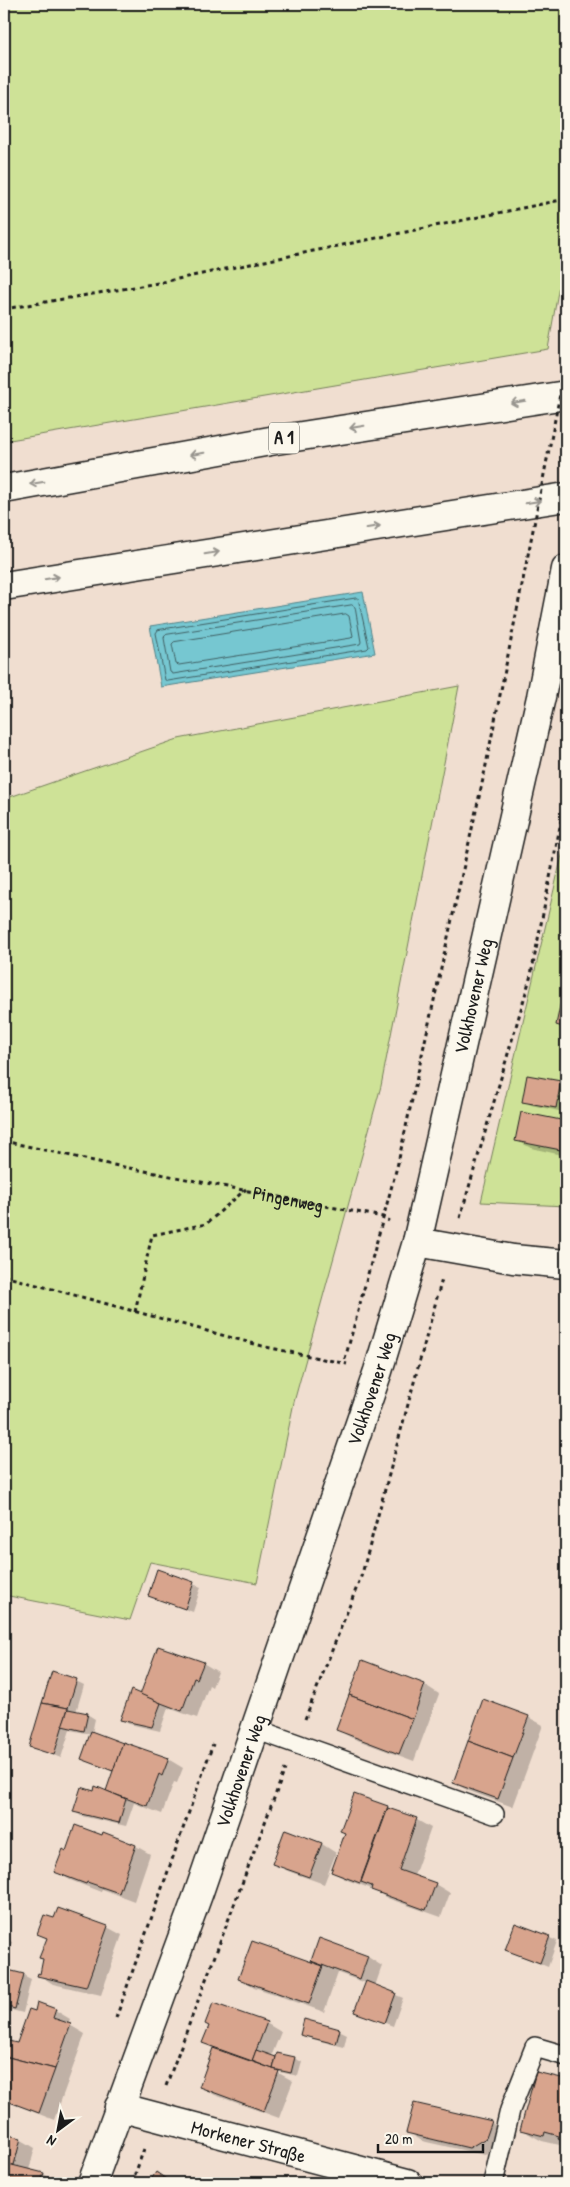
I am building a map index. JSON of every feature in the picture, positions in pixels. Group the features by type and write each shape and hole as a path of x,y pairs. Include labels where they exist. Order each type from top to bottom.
{"main road":[{"name":"A 1","path":"4,489 276,440 566,395"},
{"path":"4,586 566,497"},
{"name":"Volkhovener Weg","path":"92,2183 199,1892 378,1371 417,1242 541,698 566,572"},
{"path":"417,1242 513,1259 566,1264"},
{"name":"Morkener Straße","path":"119,2106 407,2183"}],"lane":[{"path":"255,1729 494,1814"},
{"path":"493,2183 510,2110 535,2047 566,2056"}],"path":[{"path":"4,309 158,283 566,199"},
{"path":"341,1372 398,1163 485,770 566,364"},
{"path":"450,1249 531,975 566,796"},
{"name":"Pingenweg","path":"4,1141 103,1163 246,1189 383,1217 417,1242"},
{"path":"135,1312 152,1235 206,1224 246,1189"},
{"path":"4,1276 266,1347 378,1371"},
{"path":"113,2025 216,1737"}],"green space":[{"path":"4,4 566,4 566,245 548,349 4,441"},
{"path":"459,686 381,1086 294,1402 257,1583 150,1562 130,1620 4,1595 4,799 178,739"},
{"path":"566,838 566,1206 481,1202"}],"water":[{"path":"363,592 375,653 161,687 150,626"}],"building":[{"path":"561,1001 566,1002 566,1028 556,1025"},
{"path":"527,1075 561,1081 556,1108 522,1102"},
{"path":"521,1112 566,1121 566,1151 515,1141"},
{"path":"157,1569 194,1582 185,1609 148,1596"},
{"path":"158,1646 204,1662 197,1679 194,1678 182,1711 140,1695"},
{"path":"362,1660 425,1684 413,1719 349,1695"},
{"path":"52,1671 77,1679 68,1708 42,1703"},
{"path":"131,1690 161,1703 152,1727 120,1720"},
{"path":"349,1695 413,1719 399,1754 336,1730"},
{"path":"483,1699 529,1716 513,1758 468,1741"},
{"path":"42,1703 68,1708 54,1755 29,1747"},
{"path":"68,1709 88,1713 84,1731 62,1726"},
{"path":"91,1731 123,1743 113,1771 81,1759"},
{"path":"468,1741 513,1758 498,1799 453,1783"},
{"path":"123,1742 169,1758 162,1776 159,1774 147,1806 106,1791"},
{"path":"95,1786 126,1799 119,1823 73,1812 81,1787 94,1791"},
{"path":"354,1794 388,1806 360,1883 331,1872 345,1833 340,1831"},
{"path":"388,1808 417,1818 399,1870 436,1883 426,1910 371,1890 372,1886 361,1882"},
{"path":"75,1825 102,1835 103,1832 136,1845 119,1893 87,1882 86,1884 54,1872 63,1849 66,1851"},
{"path":"285,1829 322,1843 309,1877 272,1864"},
{"path":"58,1908 108,1926 86,1987 37,1976 38,1973 40,1974 43,1959 39,1958 47,1938 37,1934 44,1915 54,1918"},
{"path":"515,1923 550,1936 540,1963 505,1950"},
{"path":"319,1938 368,1956 360,1979 311,1961"},
{"path":"252,1941 323,1966 309,2004 238,1979"},
{"path":"4,1969 24,1974 15,2009 4,2006"},
{"path":"366,1981 396,1993 385,2023 354,2012"},
{"path":"37,2002 56,2009 53,2018 71,2024 55,2069 4,2056 4,2040 17,2043 29,2009 35,2011"},
{"path":"213,2003 267,2022 252,2061 202,2043 209,2026 205,2024"},
{"path":"304,2019 340,2029 336,2044 300,2035"},
{"path":"213,2048 279,2071 264,2111 199,2087"},
{"path":"256,2050 276,2057 273,2069 252,2061"},
{"path":"277,2053 295,2057 291,2073 273,2069"},
{"path":"4,2056 55,2069 39,2113 4,2100 4,2079 7,2070 4,2069"},
{"path":"536,2072 566,2079 566,2142 558,2139 559,2136 545,2132 544,2136 520,2130"},
{"path":"414,2103 492,2121 486,2138 469,2148 406,2133"},
{"path":"4,2134 21,2138 14,2165 4,2163"},
{"path":"4,2163 44,2173 41,2183 4,2183"},
{"path":"156,2172 169,2181 168,2183 149,2183"}]}
